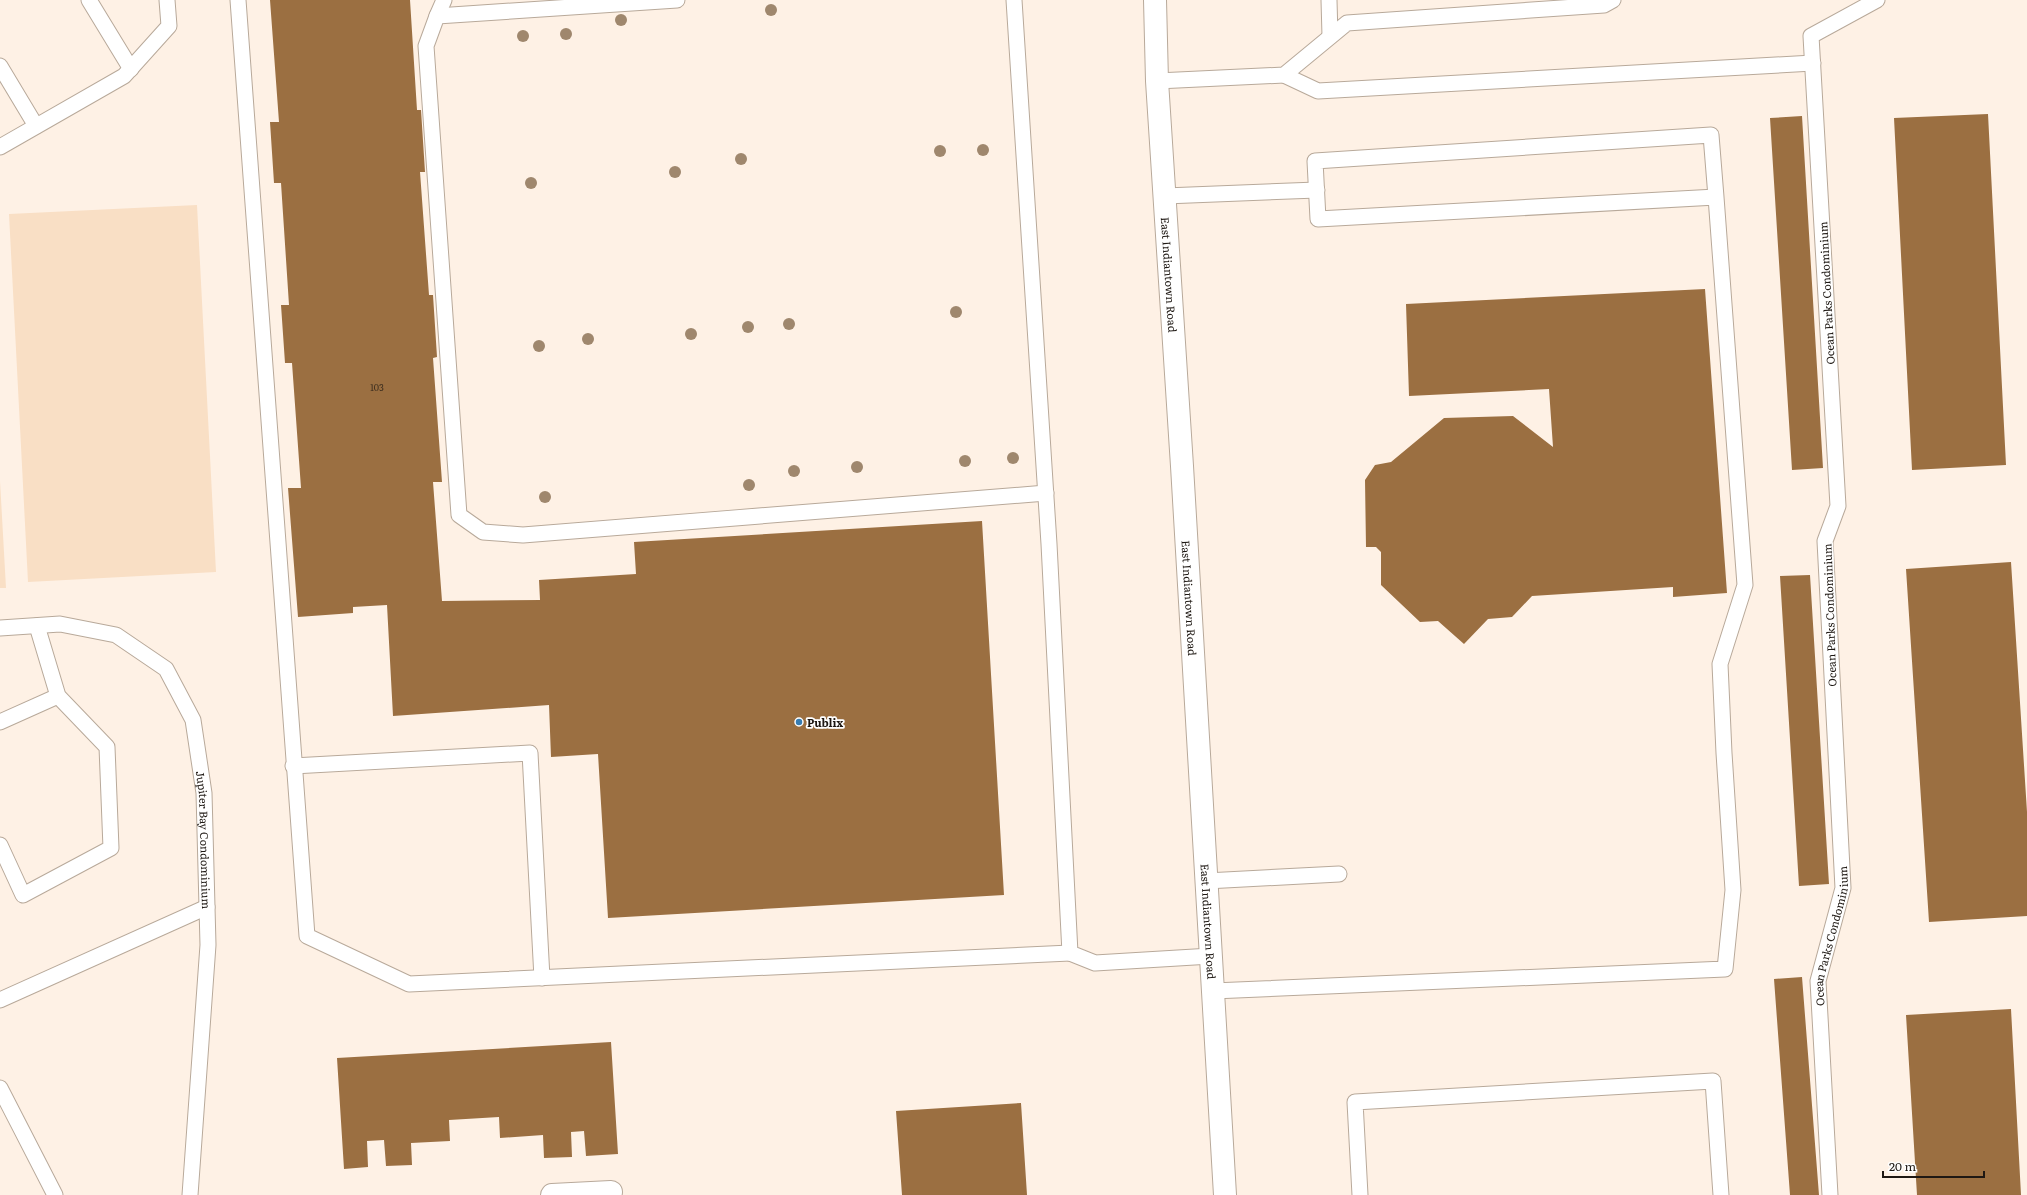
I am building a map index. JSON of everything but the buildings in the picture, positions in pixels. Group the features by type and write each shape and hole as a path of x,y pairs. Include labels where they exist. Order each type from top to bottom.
{"street":[{"name":"East Indiantown Road","path":"1155,0 1157,81 1225,1195"},
{"path":"552,1195 611,1192"}],"lane":[{"path":"89,0 131,69"},
{"path":"0,146 124,76 169,26 167,0"},
{"path":"238,0 293,766 307,936 409,984 1070,953 1095,963 1211,956"},
{"path":"444,0 426,46 459,515 483,532 523,535 1046,493"},
{"path":"437,16 677,0"},
{"path":"1014,0 1046,493 1070,953"},
{"path":"1328,0 1330,36"},
{"path":"1284,75 1347,23 1604,5 1613,0"},
{"name":"Ocean Parks Condominium","path":"1830,1195 1818,981 1843,888 1825,541 1838,506 1811,36 1877,0"},
{"path":"1157,81 1284,75 1318,91 1812,63"},
{"path":"0,66 36,126"},
{"path":"1213,991 1725,969 1733,890 1720,664 1745,585 1716,197 1711,135 1315,161 1318,219 1716,197"},
{"path":"1165,196 1317,190"},
{"name":"Jupiter Bay Condominium","path":"0,628 60,624 116,635 166,668 193,720 204,793 208,945 205,1009 190,1195"},
{"path":"0,845 23,895 111,848 107,747 58,696 38,626"},
{"path":"0,722 58,696"},
{"path":"293,766 530,753 542,978"},
{"path":"1206,881 1339,874"},
{"path":"0,1000 207,907"},
{"path":"1360,1195 1355,1102 1712,1081 1721,1195"},
{"path":"0,1088 55,1195"}],"shaded area":[{"path":"197,205 216,572 28,582 9,214"},
{"path":"0,481 6,588 0,588"}],"place":[{"name":"Publix","path":"799,722"}]}
